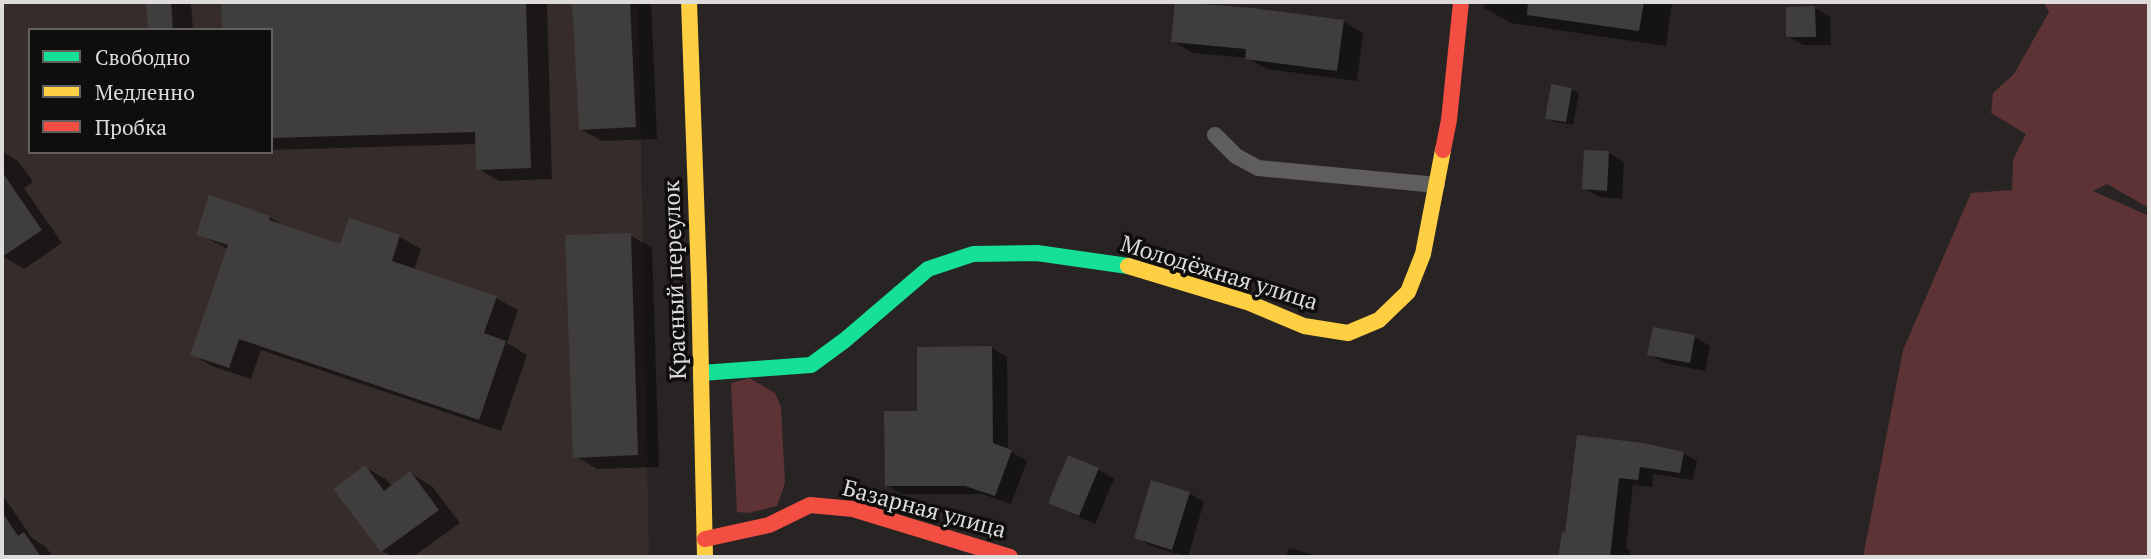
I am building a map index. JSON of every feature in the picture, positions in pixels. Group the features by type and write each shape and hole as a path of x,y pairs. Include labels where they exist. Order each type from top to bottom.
{"street":[{"name":"Красный переулок","path":"689,2 705,557"},
{"name":"Молодёжная улица","path":"701,373 811,365 928,270 973,254 1037,253 1121,264 1247,302 1304,326 1348,332 1379,320 1408,292 1423,254 1449,120 1461,2"},
{"name":"Базарная улица","path":"705,539 769,525 810,505 853,509 1010,557"}],"lane":[{"path":"1214,135 1236,156 1258,168 1437,185"}],"shaded area":[{"path":"2,2 638,2 649,557 2,557"},
{"path":"2044,2 2149,2 2149,208 2107,184 2093,191 2149,216 2149,557 1863,557 1903,350 1971,193 2012,190 2013,160 2026,134 1991,113 1993,93 2014,74 2049,12"},
{"path":"749,378 775,393 781,407 785,483 777,506 748,513 737,512 731,383"}],"building":[{"path":"146,2 171,2 173,28 148,28"},
{"path":"221,2 526,2 531,168 476,170 475,132 273,138 273,28 222,28"},
{"path":"572,2 630,2 636,127 579,130"},
{"path":"1175,2 1252,8 1344,20 1337,71 1245,59 1246,49 1171,42"},
{"path":"1528,2 1644,2 1639,31 1527,15"},
{"path":"1815,6 1816,37 1786,37 1786,7"},
{"path":"1551,84 1572,88 1566,122 1545,119"},
{"path":"1584,150 1609,151 1607,191 1582,189"},
{"path":"2,172 42,230 2,257"},
{"path":"209,195 270,216 269,220 340,244 349,218 400,235 392,261 497,296 484,333 506,341 479,420 239,339 229,368 190,355 228,245 196,235"},
{"path":"631,233 638,455 573,458 565,235"},
{"path":"1653,327 1695,335 1690,363 1647,355"},
{"path":"992,346 993,443 1012,450 995,496 965,486 885,486 884,411 917,411 917,347"},
{"path":"1577,435 1643,443 1684,452 1680,473 1640,467 1638,480 1619,478 1610,557 1558,557 1562,532 1565,533"},
{"path":"1068,455 1099,468 1079,516 1048,503"},
{"path":"365,465 384,491 410,471 439,510 381,552 333,489"},
{"path":"1151,480 1190,492 1172,550 1134,538"},
{"path":"2,512 18,536 24,532 41,557 2,557"}],"traffic: fast":[{"path":"701,373 811,365 845,340 928,269 973,254 1037,253 1128,266"}],"traffic: slow":[{"path":"689,2 705,557"},
{"path":"1128,266 1247,302 1304,326 1348,333 1379,320 1408,292 1423,254 1443,150"}],"traffic: jam":[{"path":"1443,150 1449,120 1461,2"},
{"path":"705,539 769,525 810,505 853,509 1010,557"}]}
